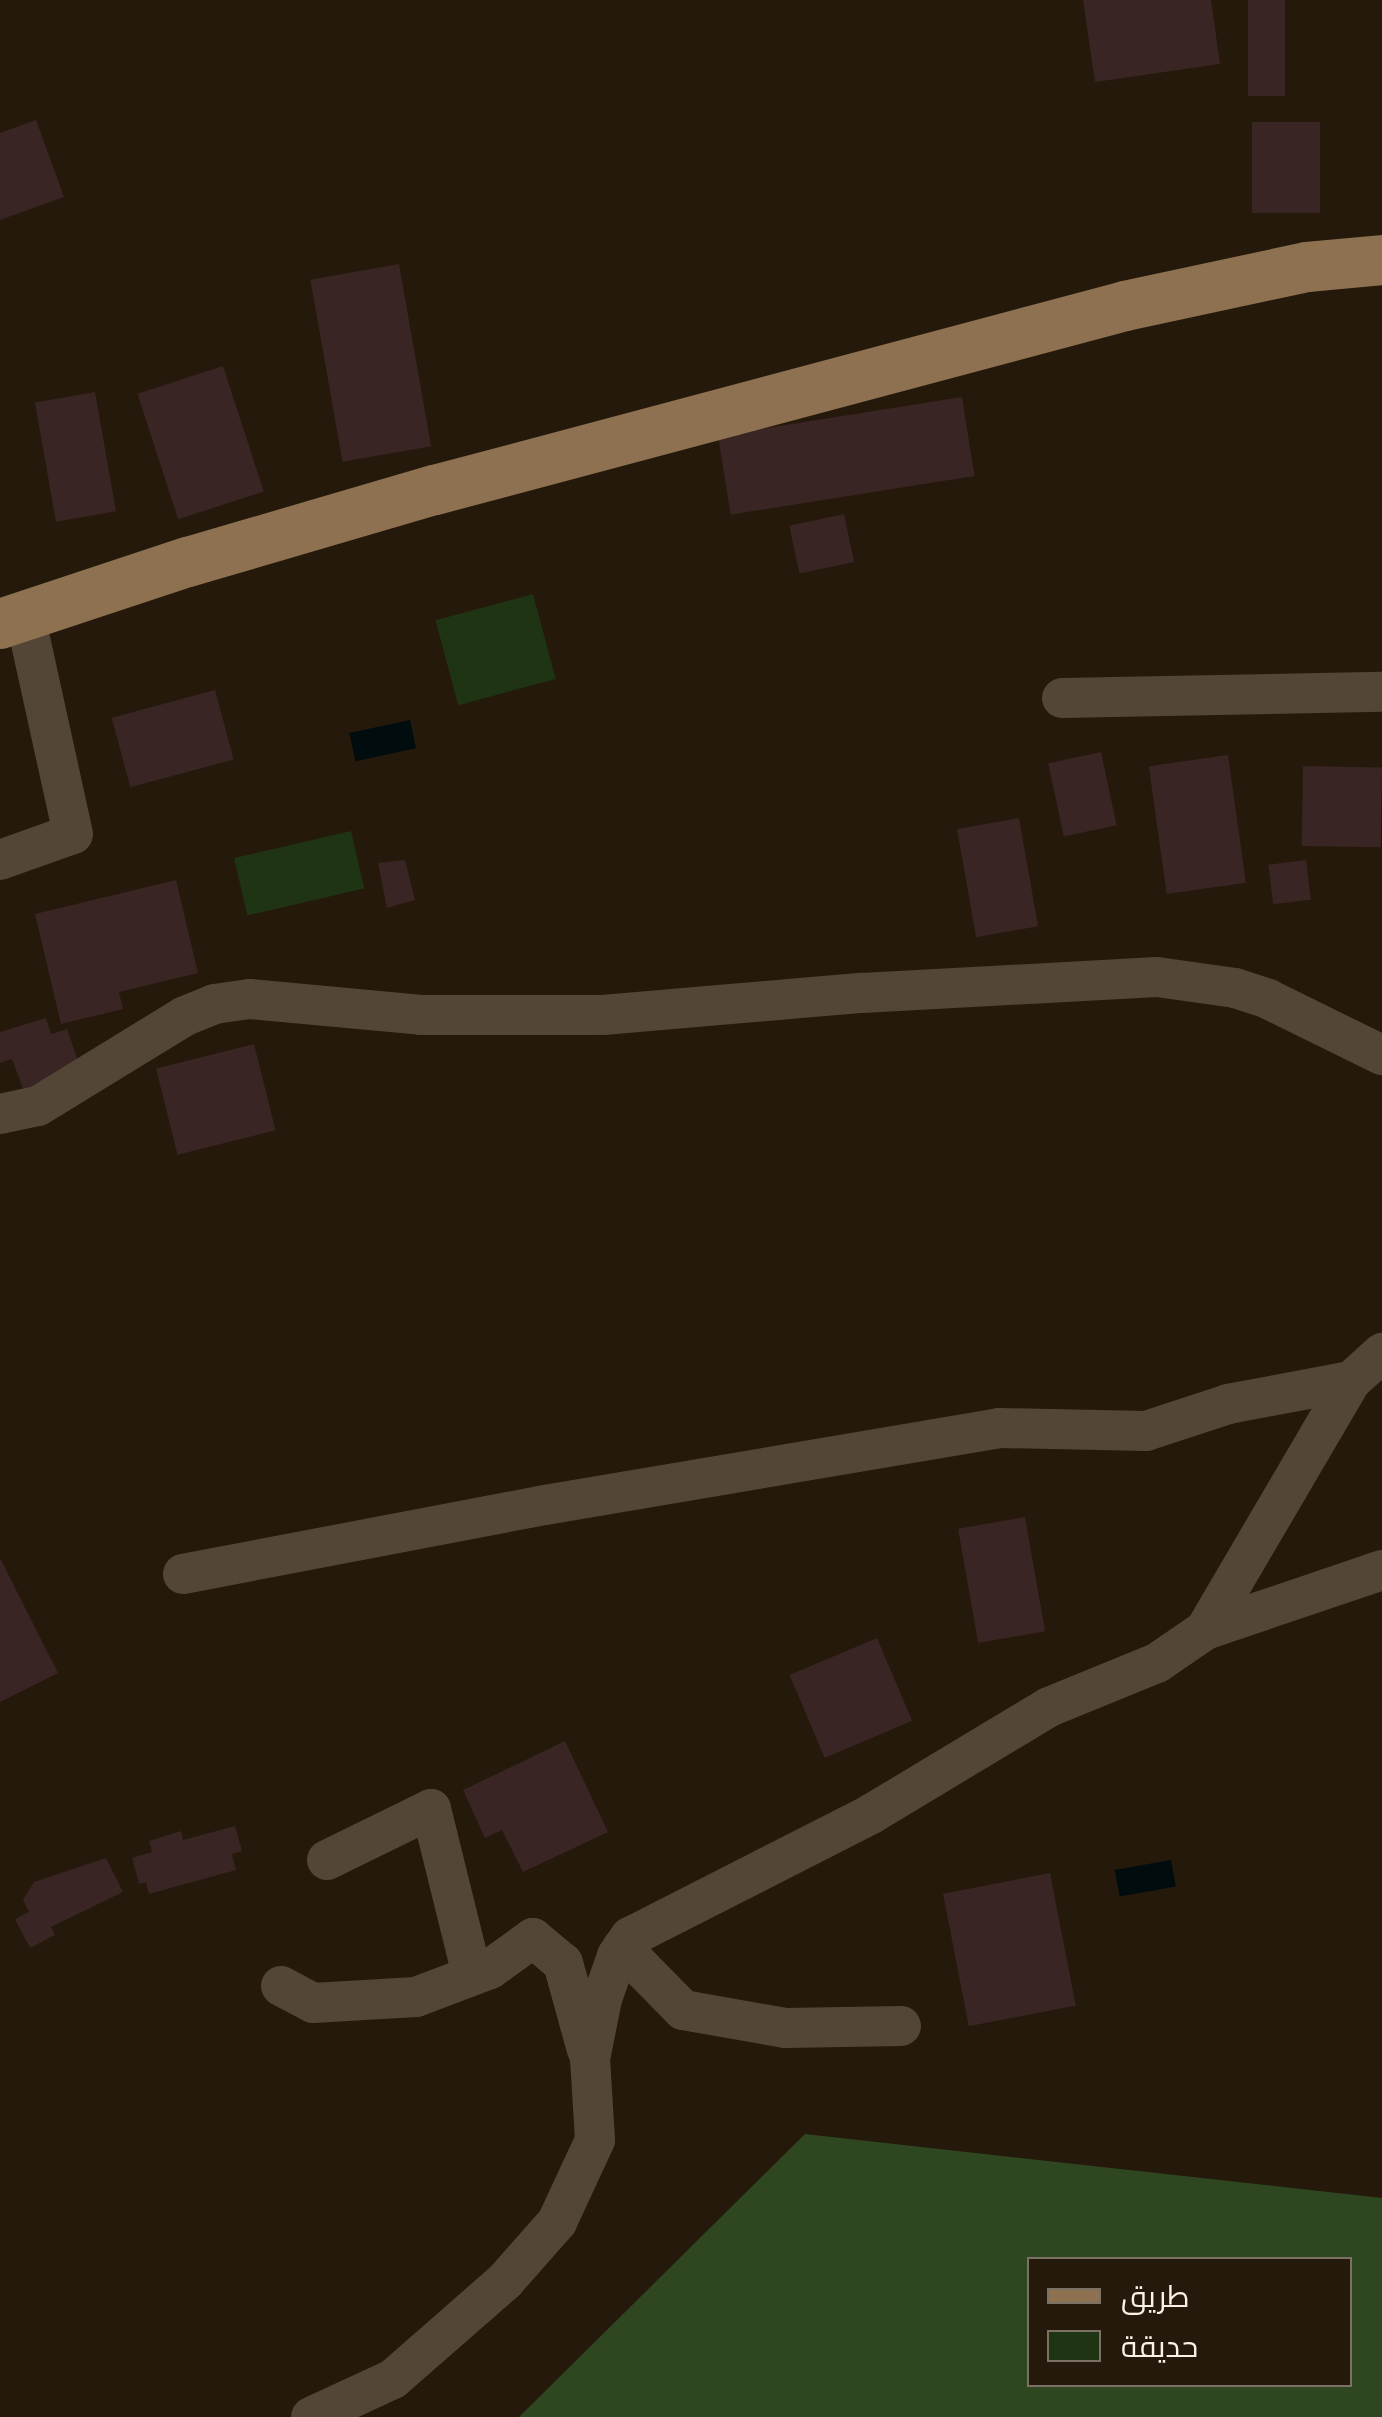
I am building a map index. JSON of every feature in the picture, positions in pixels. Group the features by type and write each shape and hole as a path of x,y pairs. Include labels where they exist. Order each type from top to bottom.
{"main road":[{"path":"13,620 188,562 435,490 1088,316 1220,283 1382,260"}],"street":[{"path":"0,860 73,834 13,620"},
{"path":"1062,698 1382,692"},
{"path":"1,1117 64,1092 185,1016 214,1004 250,999 421,1015 602,1015 862,993 1157,977 1235,988 1268,999 1382,1055"},
{"path":"1205,1630 1351,1381 1382,1352"},
{"path":"183,1574 545,1505 999,1428 1146,1430 1228,1404 1351,1381"},
{"path":"590,2058 602,1999 630,1937 871,1814 1049,1708 1157,1663 1205,1630 1382,1570"},
{"path":"327,1860 431,1809 472,1976"},
{"path":"280,1986 314,2003 416,1997 472,1976 534,1938 563,1963 590,2058 595,2140 558,2222 505,2281 393,2379 311,2417"},
{"path":"622,1948 683,2010 785,2028 901,2026"}],"green space":[{"path":"533,594 556,679 458,705 435,620"},
{"path":"351,831 364,888 247,915 234,858"},
{"path":"805,2134 1382,2198 1382,2417 519,2417"}],"shaded area":[{"path":"410,720 416,748 355,761 349,733"},
{"path":"1171,1860 1176,1887 1120,1896 1115,1870"}],"building":[{"path":"1083,0 1211,0 1220,64 1095,82"},
{"path":"1248,0 1285,0 1285,96 1248,96"},
{"path":"36,120 64,197 0,220 0,133"},
{"path":"1252,122 1320,122 1320,213 1252,213"},
{"path":"399,264 431,446 342,462 310,280"},
{"path":"223,366 264,492 178,519 137,394"},
{"path":"95,392 116,511 56,522 35,403"},
{"path":"962,397 975,476 731,515 718,436"},
{"path":"844,514 854,562 799,574 789,526"},
{"path":"215,690 234,760 130,787 112,718"},
{"path":"1101,752 1117,825 1064,837 1048,763"},
{"path":"1228,755 1246,883 1167,894 1149,766"},
{"path":"1303,766 1382,767 1381,847 1302,846"},
{"path":"1019,818 1038,926 976,937 957,829"},
{"path":"405,860 415,900 387,908 378,863"},
{"path":"1306,860 1311,900 1273,904 1268,865"},
{"path":"176,880 198,973 119,992 123,1009 61,1024 35,914"},
{"path":"46,1018 51,1034 67,1029 82,1072 24,1091 12,1059 0,1063 0,1032"},
{"path":"254,1044 276,1130 178,1155 156,1068"},
{"path":"1025,1517 1045,1631 978,1643 958,1529"},
{"path":"0,1558 58,1673 0,1702"},
{"path":"877,1638 912,1721 825,1758 790,1675"},
{"path":"565,1741 608,1832 523,1872 502,1830 485,1838 463,1790"},
{"path":"235,1826 242,1851 232,1854 236,1870 149,1894 146,1882 139,1884 132,1858 152,1852 149,1841 181,1831 183,1840"},
{"path":"106,1858 123,1892 51,1927 55,1935 30,1948 15,1919 29,1912 23,1900 34,1882"},
{"path":"1050,1873 1076,2006 969,2026 943,1894"}]}
